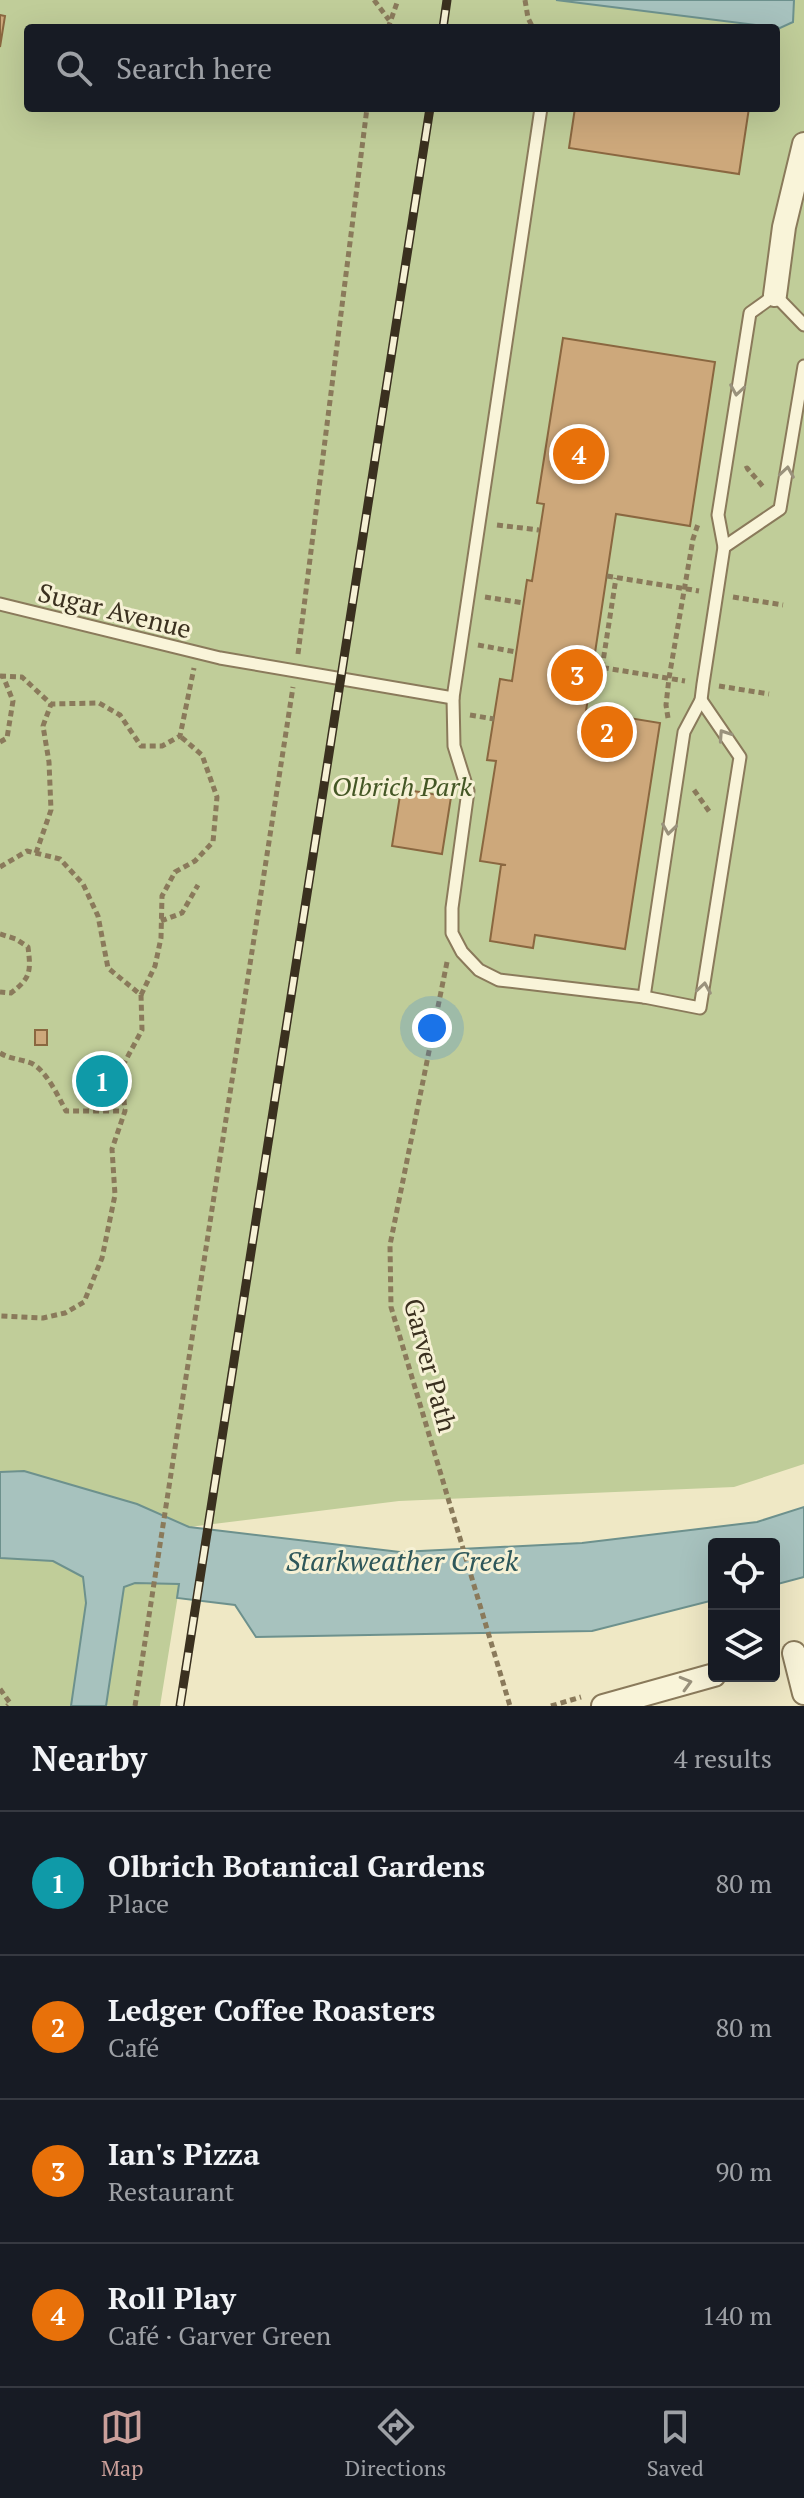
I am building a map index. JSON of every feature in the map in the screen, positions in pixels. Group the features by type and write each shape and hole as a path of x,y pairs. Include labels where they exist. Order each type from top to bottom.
{"street":[{"path":"775,295 784,227 804,144"},
{"path":"791,1654 804,1693"},
{"path":"603,1706 708,1677"}],"lane":[{"path":"540,112 453,698 454,746 468,791 452,908 452,933 462,952 479,970 499,980 644,997 700,1008 740,757 701,700"},
{"path":"644,997 684,732 701,700 724,547 718,515 750,313 775,295 804,325"},
{"path":"724,547 780,509 804,366"},
{"name":"Sugar Avenue","path":"0,604 220,658 453,698"}],"path":[{"path":"374,0 389,20"},
{"path":"388,24 398,0"},
{"path":"525,0 531,24"},
{"path":"135,1706 296,671 366,112"},
{"path":"479,523 539,530"},
{"path":"602,668 616,578"},
{"path":"468,595 524,603"},
{"path":"461,642 516,652"},
{"path":"0,742 7,738 13,701 2,676 22,677 51,704 99,703 120,715 141,746 162,746 180,736 198,653"},
{"path":"36,853 51,810 49,762 43,726 51,704"},
{"path":"0,1315 43,1318 65,1313 84,1302 102,1258 115,1195 112,1149 125,1111 121,1069 142,1030 141,995 155,966 162,896 175,872 195,861 213,842 217,797 214,787 202,755 180,736"},
{"path":"0,867 27,851 60,859 83,884 98,916 108,968 141,995"},
{"path":"161,921 182,913 198,885"},
{"name":"Garver Path","path":"452,933 390,1245 391,1307 510,1706"},
{"path":"0,934 28,947 31,968 25,983 11,993 0,992"},
{"path":"0,1053 10,1059 34,1064 66,1111 125,1111"},
{"path":"0,1689 10,1705"}],"green space":[{"name":"Olbrich Park","path":"0,0 804,0 804,1464 734,1487 399,1501 189,1527 160,1706 0,1706"}],"water":[{"path":"556,0 794,0 793,22 780,28 780,24 748,24"},
{"name":"Starkweather Creek","path":"24,1471 137,1504 189,1527 400,1552 582,1543 757,1522 804,1507 804,1577 780,1583 780,1538 708,1538 708,1602 592,1631 256,1637 235,1605 177,1598 179,1584 135,1583 124,1587 106,1706 71,1706 86,1603 83,1577 53,1561 0,1558 0,1472"}],"building":[{"path":"0,15 5,16 0,47"},
{"path":"574,112 748,112 739,174 569,148"},
{"path":"563,338 715,362 690,526 616,514 586,711 660,723 625,949 535,935 533,948 490,941 501,865 506,865 480,861 496,761 487,760 500,679 512,681 527,580 532,581 544,504 537,503"},
{"path":"401,789 451,797 442,854 392,846"},
{"path":"35,1030 47,1030 47,1045 35,1045"}],"railway":[{"path":"444,24 447,0"},
{"path":"180,1706 429,112"}],"place":[{"name":"Roll Play","path":"579,454"},
{"name":"Ian's Pizza","path":"577,675"},
{"name":"Ledger Coffee Roasters","path":"607,732"},
{"name":"Olbrich Botanical Gardens","path":"102,1081"}]}
